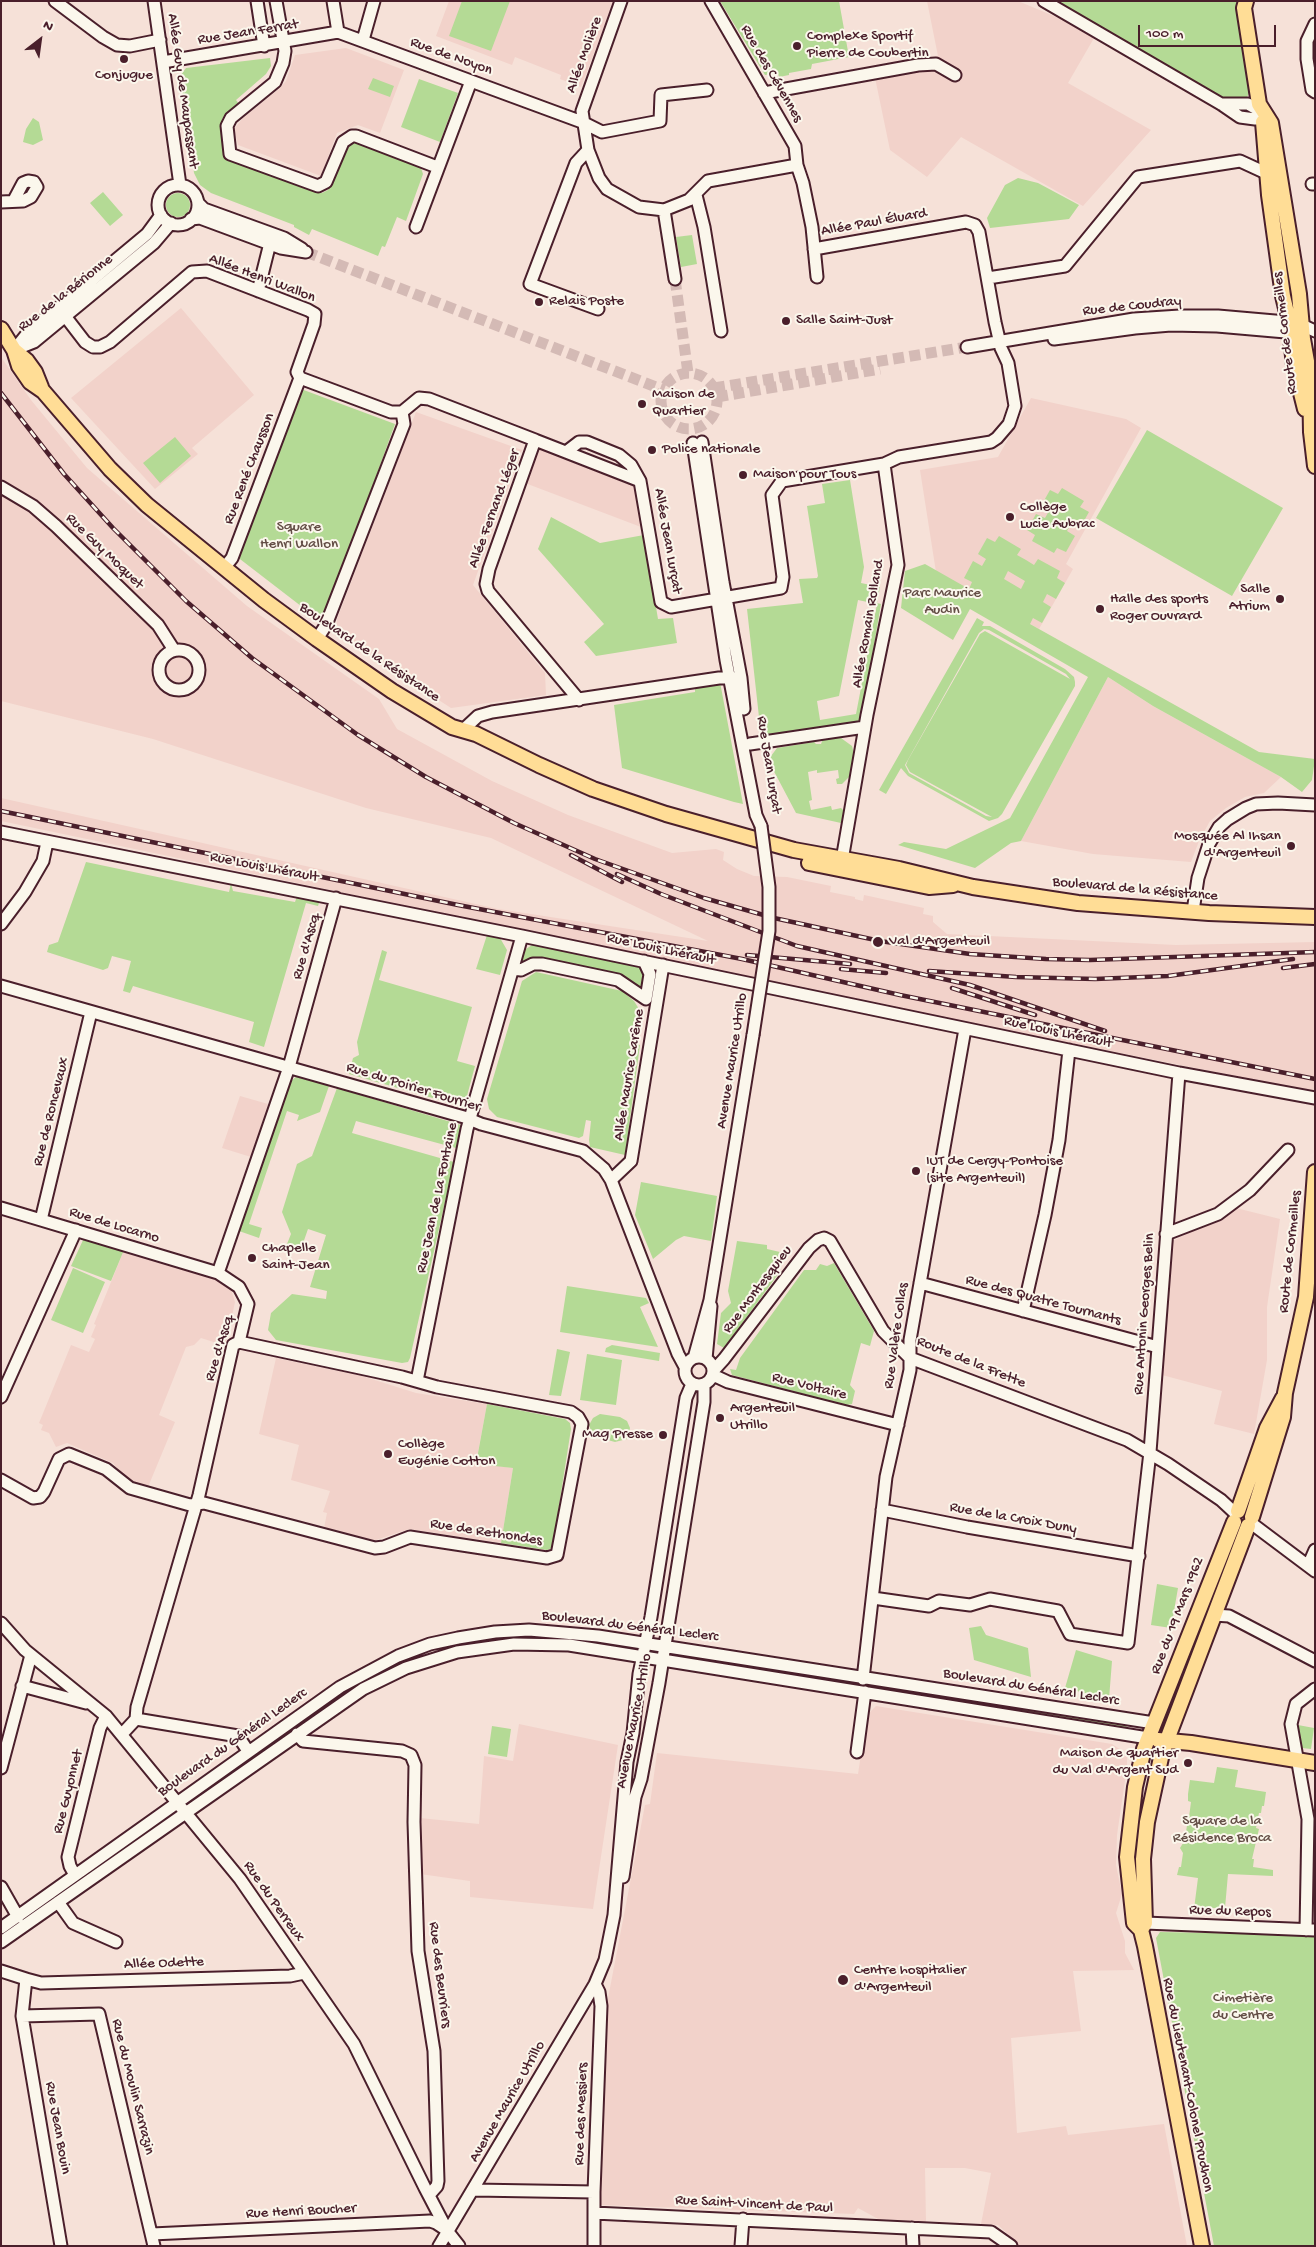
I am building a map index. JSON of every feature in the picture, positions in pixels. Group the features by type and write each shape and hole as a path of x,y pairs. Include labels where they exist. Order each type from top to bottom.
{"main road":[{"name":"Route de Cormeilles","path":"1247,1 1267,105 1262,126 1266,173 1283,296 1302,330"},
{"name":"Route de Cormeilles","path":"1265,114 1270,123 1299,294 1302,330 1310,378 1311,432 1315,466"},
{"name":"Boulevard de la Résistance","path":"1,330 14,350 19,366 30,382 43,392 110,469 147,505 224,568 317,639 392,691 452,727 463,730 593,789 666,814 794,850 962,884 1078,903 1310,917"},
{"name":"Boulevard de la Résistance","path":"742,836 786,858 839,870 928,887 962,884"},
{"name":"Route de Cormeilles","path":"1285,1393 1306,1297 1315,1172"},
{"name":"Rue du 19 Mars 1962","path":"1154,1723 1236,1515 1267,1428 1285,1393"},
{"path":"1170,1730 1250,1522 1283,1417 1285,1393"},
{"path":"1236,1515 1240,1528 1250,1522"},
{"name":"Boulevard du Général Leclerc","path":"1154,1723 1164,1726 1182,1741 1315,1763"},
{"name":"Rue du Lieutenant-Colonel Prudhon","path":"1143,1927 1134,1923 1127,1857 1135,1787 1154,1723"},
{"name":"Boulevard du Général Leclerc","path":"1148,1738 1170,1730"},
{"name":"Rue du Lieutenant-Colonel Prudhon","path":"1170,1730 1147,1822 1143,1859 1143,1927 1202,2246"},
{"path":"1127,1857 1143,1859"}],"street":[{"path":"55,1 103,37 118,45 130,46 160,40"},
{"name":"Allée Guy de Maupassant","path":"154,1 180,185"},
{"path":"257,1 264,46"},
{"path":"276,1 284,43 283,63 278,77 231,118 228,126 230,154 318,186 324,185 341,146 352,136 437,167"},
{"path":"333,1 338,32"},
{"path":"363,40 374,1"},
{"name":"Allée Molière","path":"588,150 582,122 583,104 620,1"},
{"name":"Rue des Cévennes","path":"710,1 795,146 797,165"},
{"path":"1044,1 1221,104 1240,117 1255,119 1265,114"},
{"path":"1315,24 1307,41 1306,59 1312,90 1315,92"},
{"name":"Rue Jean Ferrat","path":"163,62 284,43 338,32"},
{"name":"Rue de Noyon","path":"338,32 582,122 602,132 660,121 661,96 707,90"},
{"path":"764,93 918,65 936,64 955,75"},
{"path":"416,227 471,81"},
{"path":"598,309 530,284 576,162 588,150 599,178 607,189 617,197 639,207 664,210 683,204 696,195 708,181 797,165"},
{"path":"988,278 1066,266 1138,177 1240,161 1266,173"},
{"name":"Allée Paul Éluard","path":"797,165 803,183 814,248 972,222 979,232 1000,344"},
{"path":"180,185 190,189 204,209 271,239 200,218 192,219 182,224 171,223 161,215 158,204 162,194 169,187 180,185"},
{"path":"696,195 704,227 721,331"},
{"path":"1,202 14,200"},
{"path":"192,219 198,203"},
{"path":"664,210 674,279"},
{"name":"Rue de la Bérionne","path":"14,350 26,334 146,234 161,215"},
{"name":"Rue de la Bérionne","path":"14,350 34,342 154,243 171,223"},
{"path":"258,291 271,239"},
{"path":"814,248 817,276"},
{"name":"Allée Henri Wallon","path":"65,316 85,342 93,347 100,348 110,342 196,270 207,271 315,314 314,324 297,372 300,378"},
{"name":"Rue de Coudray","path":"968,350 1134,319 1180,316 1218,316 1275,321 1302,330"},
{"path":"722,599 781,588 783,577 772,495 778,484 785,480 884,464 898,458 992,442 997,438 1009,424 1015,406 1008,363 1000,344"},
{"path":"300,378 391,412 402,412 404,424 326,625 317,639"},
{"name":"Rue René Chausson","path":"224,568 232,558 300,378"},
{"name":"Allée Fernand Léger","path":"402,412 415,400 429,399 535,440 486,584 488,592 579,700"},
{"name":"Allée Jean Lurçat","path":"535,440 640,481 661,602 671,607 722,599"},
{"name":"Rue Jean Lurçat","path":"697,442 756,815 761,826"},
{"name":"Allée Romain Rolland","path":"842,860 865,727 898,565 884,464"},
{"name":"Rue Guy Moquet","path":"1,488 33,506 56,526 158,625 174,650"},
{"path":"463,730 478,716 492,712 719,678 736,679"},
{"name":"Rue Jean Lurçat","path":"736,679 742,698 762,814 761,826"},
{"path":"750,744 865,727"},
{"path":"1193,911 1198,878 1209,844 1219,827 1228,819 1256,804 1315,805"},
{"name":"Avenue Maurice Utrillo","path":"694,1358 710,1300 769,932 769,887 761,826"},
{"name":"Rue Louis Lhérault","path":"1,832 522,936 1179,1073 1315,1098"},
{"path":"1,924 26,892 43,861 47,842"},
{"name":"Rue d'Ascq","path":"136,1719 137,1707 196,1504 233,1345 239,1342 248,1304 239,1287 218,1273 289,1067 336,898"},
{"name":"Rue Jean de La Fontaine","path":"417,1381 470,1120 522,936"},
{"path":"513,970 520,970 533,964 542,964 618,980 646,999 650,974 644,961"},
{"path":"650,974 662,965"},
{"name":"Allée Maurice Carême","path":"611,1180 631,1161 662,965"},
{"name":"Rue du Poirier Fourrier","path":"1,986 583,1152 604,1169 611,1180 678,1354 686,1367"},
{"name":"Rue de Roncevaux","path":"41,1220 91,1012"},
{"name":"Rue Valère Collas","path":"863,1679 886,1477 910,1370 910,1340 964,1029"},
{"path":"1023,1311 1045,1215 1057,1149 1068,1077 1070,1050"},
{"name":"Rue Antonin Georges Belin","path":"873,1598 929,1606 939,1600 970,1605 990,1599 1058,1611 1070,1634 1128,1643 1150,1452 1179,1073"},
{"path":"1166,1234 1218,1214 1250,1190 1288,1150"},
{"name":"Rue de Locarno","path":"1,1208 218,1273"},
{"path":"1,1397 76,1230"},
{"name":"Rue Montesquieu","path":"714,1372 809,1248 821,1238 830,1241"},
{"name":"Route de la Frette","path":"830,1241 883,1330 910,1358 1127,1440 1137,1447 1150,1452"},
{"name":"Rue des Quatre Tournants","path":"920,1283 1158,1348"},
{"name":"Avenue Maurice Utrillo","path":"706,1359 712,1311 710,1300"},
{"name":"Rue de Rethondes","path":"1,1480 33,1498 40,1497 59,1459 69,1454 106,1469 130,1488 190,1505 204,1503 375,1548 384,1547 410,1537 547,1558 557,1555 582,1424 578,1417 571,1412 437,1387 239,1342"},
{"path":"694,1358 706,1359 714,1372 708,1383 698,1384 686,1377 686,1367 694,1358"},
{"name":"Rue Voltaire","path":"714,1372 728,1382 898,1425"},
{"name":"Avenue Maurice Utrillo","path":"614,1915 626,1772 642,1657 686,1398 698,1384"},
{"name":"Avenue Maurice Utrillo","path":"440,2246 594,1984 605,1960 614,1915 622,1888 635,1797 641,1779 662,1661 704,1402 698,1384"},
{"path":"1150,1452 1221,1500 1236,1515"},
{"name":"Rue de la Croix Duny","path":"882,1510 967,1527 1138,1556"},
{"path":"1250,1522 1312,1569 1315,1550"},
{"path":"1214,1615 1229,1616 1315,1660"},
{"name":"Rue du Perreux","path":"1,1623 31,1655 106,1716 240,1879 354,2044 448,2232 459,2246"},
{"name":"Boulevard du Général Leclerc","path":"1,1928 352,1679 398,1656 436,1643 495,1632 529,1630 573,1633 1154,1723"},
{"name":"Boulevard du Général Leclerc","path":"1,1942 187,1814 297,1734 377,1681 420,1663 457,1652 514,1644 552,1644 1148,1738"},
{"path":"1,1768 31,1655"},
{"path":"22,1686 91,1704"},
{"path":"1310,1930 1312,1820 1296,1760 1291,1724 1294,1708 1300,1698 1315,1689"},
{"path":"857,1752 865,1692"},
{"name":"Rue Guyonnet","path":"75,1875 68,1857 100,1728 106,1716"},
{"path":"122,1734 136,1719 238,1736 248,1751"},
{"name":"Rue des Beurriers","path":"297,1734 302,1741 372,1746 402,1751 411,1756 415,1765 414,1822 418,1951 434,2051 438,2186 429,2195"},
{"path":"1,1887 18,1917"},
{"path":"58,1902 73,1923 116,1942"},
{"name":"Rue du Repos","path":"1143,1927 1310,1930"},
{"path":"1,1971 26,1979 22,2016"},
{"name":"Allée Odette","path":"26,1979 41,1983 290,1976 304,1973"},
{"name":"Rue des Messiers","path":"594,1984 599,1992 601,2006 594,2192 594,2246"},
{"name":"Rue du Moulin Sarrazin","path":"22,2016 99,2014 154,2246"},
{"name":"Rue Jean Bouin","path":"22,2016 61,2246"},
{"path":"474,2190 594,2192"},
{"name":"Rue Saint-Vincent de Paul","path":"594,2213 991,2232 1011,2246"},
{"path":"741,2246 742,2219"},
{"name":"Rue Henri Boucher","path":"152,2234 430,2221 448,2232"},
{"path":"912,2228 913,2246"}],"shaded area":[{"path":"449,1 614,1 581,87 560,79 561,75 515,57 512,65 436,36"},
{"path":"927,1 1018,1 1061,19 1094,38 1068,83 1151,130 1083,206 961,137 927,177 890,150 873,68 938,56"},
{"path":"346,48 404,70 380,133 358,125 337,133 321,176 238,145 234,129 243,118 286,81 295,55"},
{"path":"181,308 254,395 192,448 198,454 155,489 71,398"},
{"path":"1,357 31,400 87,468 247,606 379,699 397,729 492,781 568,815 672,853 716,849 724,852 723,860 737,869 754,876 787,877 831,886 830,892 855,897 855,899 863,901 864,895 924,908 923,914 933,916 933,922 947,934 1176,945 1315,942 1315,1092 860,1001 1,821 1,798 498,909 708,941 491,838 366,808 153,739 1,701"},
{"name":"Collège Lucie Aubrac","path":"1031,398 1126,419 1141,428 1066,564 1073,569 1039,629 936,572 920,470 998,457"},
{"path":"416,412 522,450 473,585 545,673 546,695 451,708 337,634 337,619"},
{"path":"544,448 634,482 641,527 525,483 537,451"},
{"path":"1108,677 1153,706 1281,777 1264,793 1245,797 1226,808 1210,821 1199,841 1191,862 1093,854 1021,841"},
{"path":"240,1096 268,1104 251,1157 222,1148"},
{"path":"1236,1208 1280,1219 1267,1307 1267,1360 1254,1434 1214,1424 1222,1391 1162,1375 1173,1241"},
{"path":"124,1250 220,1279 231,1289 235,1302 226,1344 223,1345 201,1338 194,1345 186,1347 159,1415 175,1422 148,1487 128,1482 113,1463 67,1443 56,1447 49,1433 41,1430 43,1425 39,1423 71,1345 89,1352 95,1339 91,1337 96,1325 94,1324"},
{"name":"Collège Eugénie Cotton","path":"276,1358 362,1376 416,1393 487,1404 476,1463 513,1468 501,1543 409,1529 373,1541 324,1528 327,1513 323,1512 330,1491 291,1480 299,1445 259,1434"},
{"name":"Centre hospitalier d'Argenteuil","path":"876,1706 1112,1744 1124,1752 1127,1757 1117,1835 1116,1865 1122,1894 1116,1913 1125,1941 1125,1953 1134,1970 1073,1971 1081,2031 1011,2038 1017,2133 1066,2126 1068,2135 1164,2124 1187,2246 1016,2246 1014,2240 998,2225 981,2224 991,2173 965,2168 925,2168 926,2222 880,2220 858,2208 854,2214 600,2205 605,2014 645,1805 650,1804 657,1753 858,1774 867,1715"},
{"path":"519,1724 618,1745 593,1909 470,1897 470,1881 420,1874 420,1818 479,1824 484,1756 513,1761"}],"green space":[{"path":"462,1 510,1 491,51 449,36"},
{"name":"Complexe Sportif Pierre de Coubertin","path":"720,1 839,1 849,57 812,64 811,69 789,73 789,75 779,77 778,73 765,75"},
{"path":"1057,1 1237,1 1251,90 1247,97 1242,100 1227,101"},
{"path":"270,58 271,66 266,74 236,100 239,104 222,119 228,158 322,193 328,190 346,147 350,143 357,143 421,168 423,174 406,221 397,217 385,247 382,246 378,256 312,229 309,235 294,227 294,225 211,193 200,185 194,173 180,76 186,68"},
{"path":"373,78 394,86 390,97 368,89"},
{"path":"419,79 458,93 440,142 401,127"},
{"path":"33,118 39,122 43,140 33,145 23,142 26,129"},
{"path":"1018,178 1038,183 1079,205 1069,219 990,228 987,218 1005,185"},
{"path":"103,192 123,215 110,226 90,203"},
{"path":"178,193 186,197 190,205 186,213 178,217 170,213 166,205 170,197"},
{"path":"692,235 697,264 681,267 676,237"},
{"name":"Square Henri Wallon","path":"301,389 395,424 323,623 236,556"},
{"path":"1147,430 1283,508 1232,596 1096,518"},
{"path":"175,437 191,456 160,483 143,463"},
{"path":"850,480 864,567 861,583 880,587 877,603 881,604 861,722 761,735 747,609 803,603 799,579 817,578 818,576 807,506 825,503 822,484","holes":["858,600 877,604 856,714 820,720 817,701 839,696"]},
{"path":"1062,488 1084,501 1080,507 1089,512 1080,528 1071,524 1067,531 1075,536 1066,552 1057,548 1054,553 1032,541 1035,535 1027,530 1036,514 1045,518 1049,511 1041,506 1050,490 1058,494"},
{"path":"551,517 600,543 644,535 658,619 673,618 677,643 596,656 584,642 604,624 538,549"},
{"name":"Parc Maurice Audin","path":"999,536 1021,549 1017,555 1034,565 1038,559 1060,571 1057,578 1065,583 1056,599 1047,594 1043,602 1051,607 1042,623 1033,618 1030,624 1259,752 1315,759 1312,780 1302,792 1281,777 1153,706 1108,677 1021,841 1011,843 975,868 898,845 904,842 946,849 1010,818 1088,677 970,609 953,640 901,608 905,571 925,564 969,589 972,582 964,578 973,561 982,566 986,559 978,554 987,538 995,542","holes":["1008,571 1025,581 1021,589 1004,579"]},
{"path":"977,618 984,622 982,626 990,626 1065,669 1074,677 1075,686 998,818 989,821 908,776 901,768 886,794 879,790","holes":["984,629 989,630 1066,674 1070,679 985,631 980,634 906,765 910,772 992,817 986,816 909,773 905,765 979,633"]},
{"path":"720,682 743,804 622,768 614,705 695,692 695,686"},
{"path":"841,738 852,746 854,754 850,776 842,784 837,784 836,779 839,778 838,770 817,773 817,770 808,772 812,800 809,801 811,810 831,806 832,810 841,808 844,811 841,823 796,813 768,760 777,748 814,742 821,744 823,739"},
{"path":"86,862 229,892 231,883 233,891 295,902 297,896 320,900 318,906 306,903 264,1047 249,1042 254,1022 133,986 130,993 123,991 131,961 112,956 108,968 103,970 47,952 49,945 58,942"},
{"path":"487,935 500,938 507,950 500,975 476,969"},
{"path":"535,943 646,967 644,988 640,991 621,979 519,966 523,951"},
{"path":"382,950 387,952 379,980 472,1007 457,1061 475,1066 464,1107 349,1074 353,1058 359,1055 357,1042"},
{"path":"536,972 622,991 634,1001 639,1009 635,1044 640,1045 625,1155 590,1147 591,1121 586,1120 583,1136 579,1138 497,1117 489,1109 487,1099 522,981"},
{"path":"297,1076 329,1086 320,1112 297,1121 299,1115 287,1111 249,1224 262,1228 259,1238 239,1231 290,1082"},
{"path":"337,1088 461,1125 456,1148 356,1121 352,1133 454,1162 408,1362 402,1363 276,1340 268,1330 271,1313 292,1294 326,1299 327,1291 310,1287 326,1235 308,1229 301,1249 287,1244 291,1234 282,1212 297,1164 312,1156"},
{"path":"641,1182 717,1196 711,1241 684,1236 676,1240 653,1259 635,1215"},
{"path":"84,1238 124,1250 111,1281 71,1266"},
{"path":"737,1241 767,1245 767,1249 780,1252 779,1273 724,1348 717,1344 721,1313 731,1303 728,1291"},
{"path":"834,1263 874,1331 870,1346 861,1343 850,1385 855,1391 852,1404 846,1405 732,1375 730,1369 736,1370 740,1358 804,1270 816,1270 820,1264 827,1266"},
{"path":"73,1268 105,1282 83,1333 51,1320"},
{"path":"567,1286 646,1298 649,1303 640,1307 658,1347 560,1332"},
{"path":"612,1345 660,1353 659,1361 605,1352 606,1348"},
{"path":"557,1349 570,1352 561,1396 549,1395"},
{"path":"587,1354 622,1360 616,1405 580,1400"},
{"path":"487,1404 565,1419 570,1423 571,1429 552,1548 547,1550 501,1543 513,1468 476,1464"},
{"path":"600,1414 620,1417 627,1421 630,1428 627,1439 615,1442 593,1436 589,1425 593,1418"},
{"path":"1157,1584 1178,1588 1171,1628 1151,1625"},
{"path":"981,1626 986,1635 1028,1648 1031,1677 974,1660 969,1628"},
{"path":"1076,1650 1112,1661 1109,1699 1065,1688"},
{"path":"690,1654 1127,1723 1126,1730 689,1662"},
{"path":"1298,1725 1314,1728 1311,1749 1302,1748"},
{"path":"492,1726 511,1729 507,1757 488,1754"},
{"name":"Square de la Résidence Broca","path":"1217,1767 1238,1770 1235,1787 1266,1792 1264,1806 1262,1806 1261,1813 1259,1813 1256,1828 1259,1829 1252,1859 1254,1859 1253,1867 1273,1870 1273,1876 1228,1874 1225,1908 1194,1909 1198,1878 1177,1875 1179,1867 1181,1867 1183,1853 1180,1848 1185,1840 1186,1817 1189,1817 1191,1802 1188,1801 1188,1794 1190,1780 1214,1783"},
{"name":"Cimetière du Centre","path":"1160,1932 1315,1935 1315,2246 1214,2246 1156,1938"}],"tunnel":[{"path":"306,252 664,390"},
{"path":"675,279 688,373"},
{"path":"714,388 967,347"},
{"path":"717,397 880,369"},
{"path":"689,373 700,375 709,381 715,390 717,401 715,412 709,421 700,427 689,429 678,427 669,421 663,412 661,401 663,390 669,381 678,375 689,373"}],"railway":[{"path":"1,393 64,474 113,528 186,601 252,658 358,735 426,777 514,823 595,859 704,898 774,918 880,941 970,954 1090,960 1315,952"},
{"path":"1,811 458,905 742,959 900,995 1315,1079"},
{"path":"571,855 622,882"},
{"path":"617,874 661,894 797,946 970,985 1105,1031"},
{"path":"747,955 850,964"},
{"path":"929,971 1016,977 1095,979 1168,976 1293,959"},
{"path":"1283,968 1315,964"},
{"path":"841,969 886,973"},
{"path":"952,988 1035,1015"}],"place":[{"name":"Complexe Sportif Pierre de Coubertin","path":"797,46"},
{"name":"Conjugue","path":"124,59"},
{"name":"Relais Poste","path":"539,302"},
{"name":"Salle Saint-Just","path":"786,321"},
{"name":"Maison de Quartier","path":"642,404"},
{"name":"Police nationale","path":"652,450"},
{"name":"Maison pour Tous","path":"743,475"},
{"name":"Collège Lucie Aubrac","path":"1010,517"},
{"name":"Salle Atrium","path":"1280,599"},
{"name":"Halle des sports Roger Ouvrard","path":"1100,609"},
{"name":"Mosquée Al Ihsan d'Argenteuil","path":"1291,846"},
{"name":"Val d'Argenteuil","path":"878,942"},
{"name":"IUT de Cergy-Pontoise (site Argenteuil)","path":"916,1171"},
{"name":"Chapelle Saint-Jean","path":"252,1258"},
{"name":"Argenteuil Utrillo","path":"720,1418"},
{"name":"Mag Presse","path":"663,1435"},
{"name":"Collège Eugénie Cotton","path":"388,1454"},
{"name":"Maison de quartier du Val d'Argent Sud","path":"1188,1763"},
{"name":"Centre hospitalier d'Argenteuil","path":"843,1980"}]}
